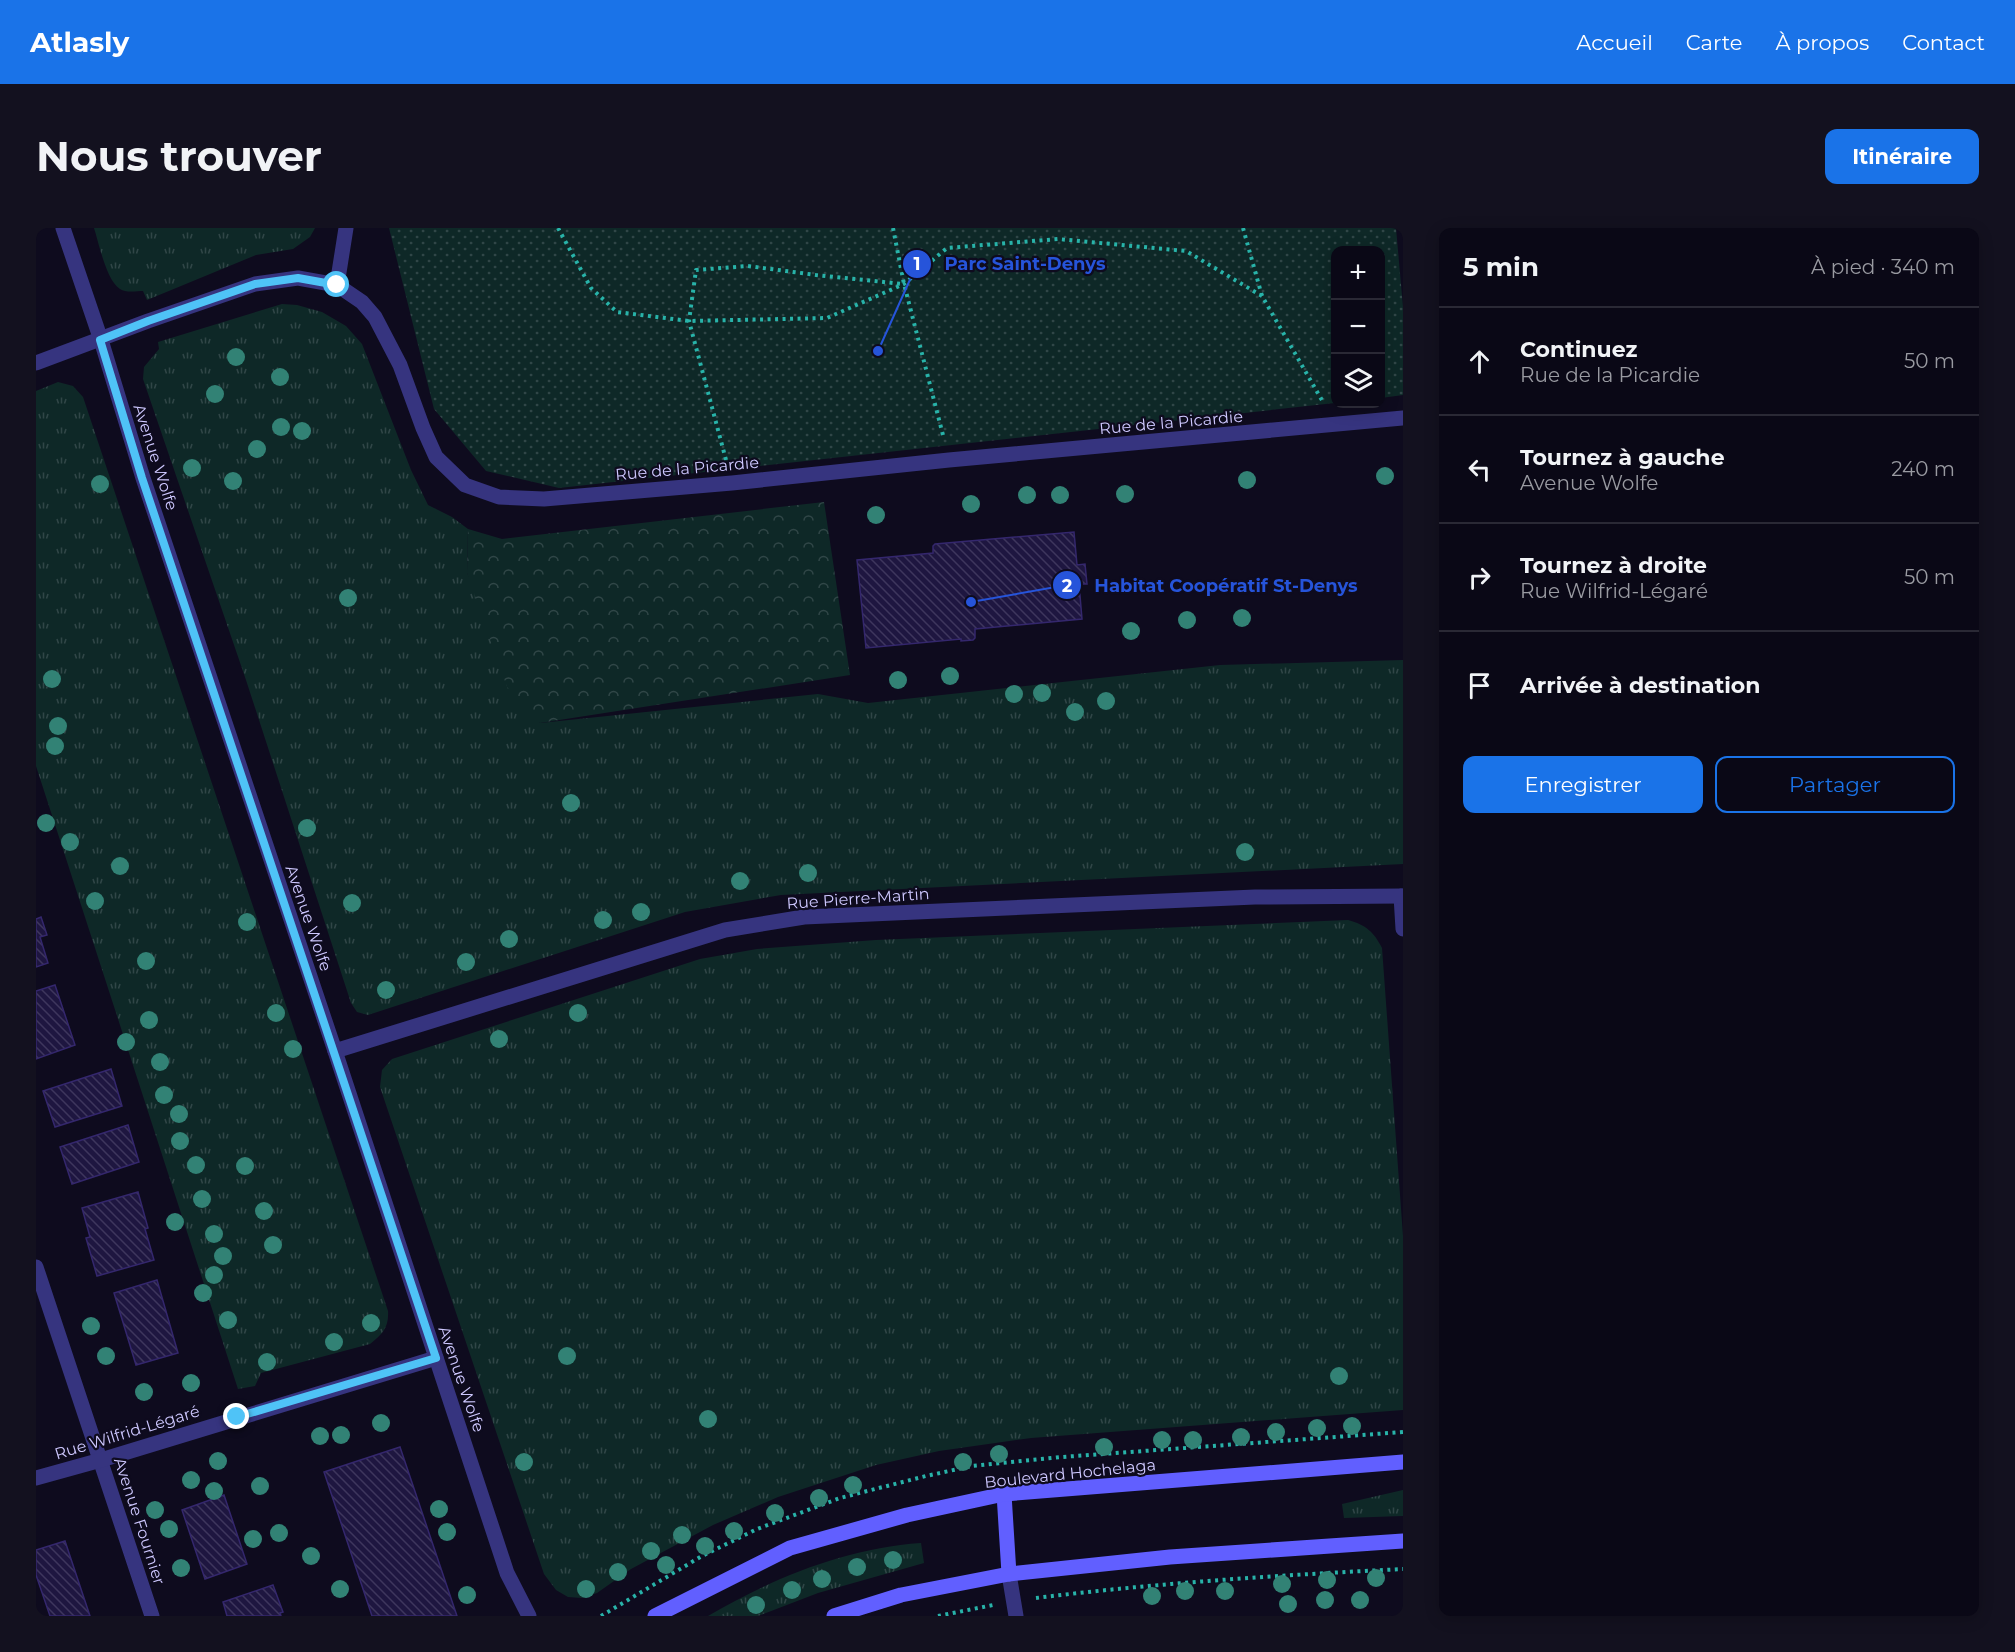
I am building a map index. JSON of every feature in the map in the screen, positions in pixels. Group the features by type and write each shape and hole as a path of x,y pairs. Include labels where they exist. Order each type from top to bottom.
{"main road":[{"name":"Boulevard Hochelaga","path":"655,1616 790,1548 907,1515 1004,1494 1403,1462"},
{"path":"1004,1494 1009,1574"},
{"path":"834,1616 901,1595 1009,1574 1170,1557 1403,1541"}],"street":[{"name":"Avenue Wolfe","path":"63,228 142,478 335,1051 507,1573 529,1616"},
{"path":"337,285 346,228"},
{"name":"Rue de la Picardie","path":"36,363 255,284 298,278 337,285 362,302 375,317 400,365 436,457 465,485 499,497 544,499 1403,418"},
{"path":"1402,896 1403,929"},
{"name":"Rue Pierre-Martin","path":"335,1051 725,930 793,919 1255,897 1402,896"},
{"name":"Avenue Fournier","path":"36,1267 152,1616"},
{"name":"Rue Wilfrid-Légaré","path":"36,1478 436,1358"},
{"path":"1009,1574 1015,1609"}],"path":[{"path":"558,228 591,288 617,312 689,321 827,318 904,284 947,248 1058,239 1186,251 1262,296"},
{"path":"893,228 904,284 949,460"},
{"path":"1243,228 1262,296 1336,426"},
{"path":"732,483 689,321 696,270 748,266 904,284"},
{"path":"938,1616 1015,1609 1122,1589 1403,1569"}],"green space":[{"path":"94,228 315,228 310,237 293,249 256,255 147,300 143,291 125,291 115,284 107,270"},
{"path":"389,228 1396,228 1403,307 1403,395 1385,397 1385,246 1331,246 1331,403 559,488 486,471 434,409"},
{"path":"282,304 297,305 322,312 346,326 362,344 411,470 428,505 452,517 468,529 467,573 540,723 818,694 868,703 1220,665 1403,660 1403,864 781,895 685,912 368,1015 357,1012 351,1003 246,680 143,379 144,367 159,349 158,342"},
{"path":"58,382 73,386 83,397 388,1311 384,1330 370,1344 261,1373 255,1386 238,1389 36,766 36,391"},
{"path":"824,502 850,675 540,723 507,687 467,573 468,529 502,539"},
{"path":"1348,920 1369,930 1382,948 1403,1236 1403,1410 1031,1438 939,1451 876,1465 778,1497 713,1525 631,1569 597,1593 582,1598 568,1597 556,1590 544,1574 380,1087 382,1070 392,1059 700,959 757,949 876,940"},
{"path":"1403,1490 1403,1516 1344,1518 1342,1504"},
{"path":"921,1543 924,1563 818,1593 758,1616 708,1616 758,1589 811,1567 865,1551"}],"building":[{"path":"1074,532 1077,565 1085,564 1087,584 1079,584 1082,619 975,629 973,640 961,641 961,639 866,648 857,560 933,553 935,544"},
{"path":"41,917 47,935 40,937 48,963 36,967 36,919"},
{"path":"55,985 75,1045 36,1059 36,991"},
{"path":"111,1069 122,1106 55,1127 43,1091"},
{"path":"128,1125 139,1162 72,1184 60,1147"},
{"path":"138,1192 154,1260 97,1276 86,1238 90,1237 82,1208"},
{"path":"157,1280 178,1353 136,1365 114,1293"},
{"path":"400,1447 457,1616 372,1616 324,1472"},
{"path":"224,1495 247,1564 205,1579 182,1510"},
{"path":"65,1541 90,1616 50,1616 36,1575 36,1550"},
{"path":"273,1585 283,1612 280,1613 281,1616 227,1616 223,1602"}],"place":[{"name":"Parc Saint-Denys","path":"878,351"},
{"name":"Habitat Coopératif St-Denys","path":"971,602"}],"route":[{"path":"237,1417 436,1358 142,478 100,340 255,284 298,278 337,285"}]}
